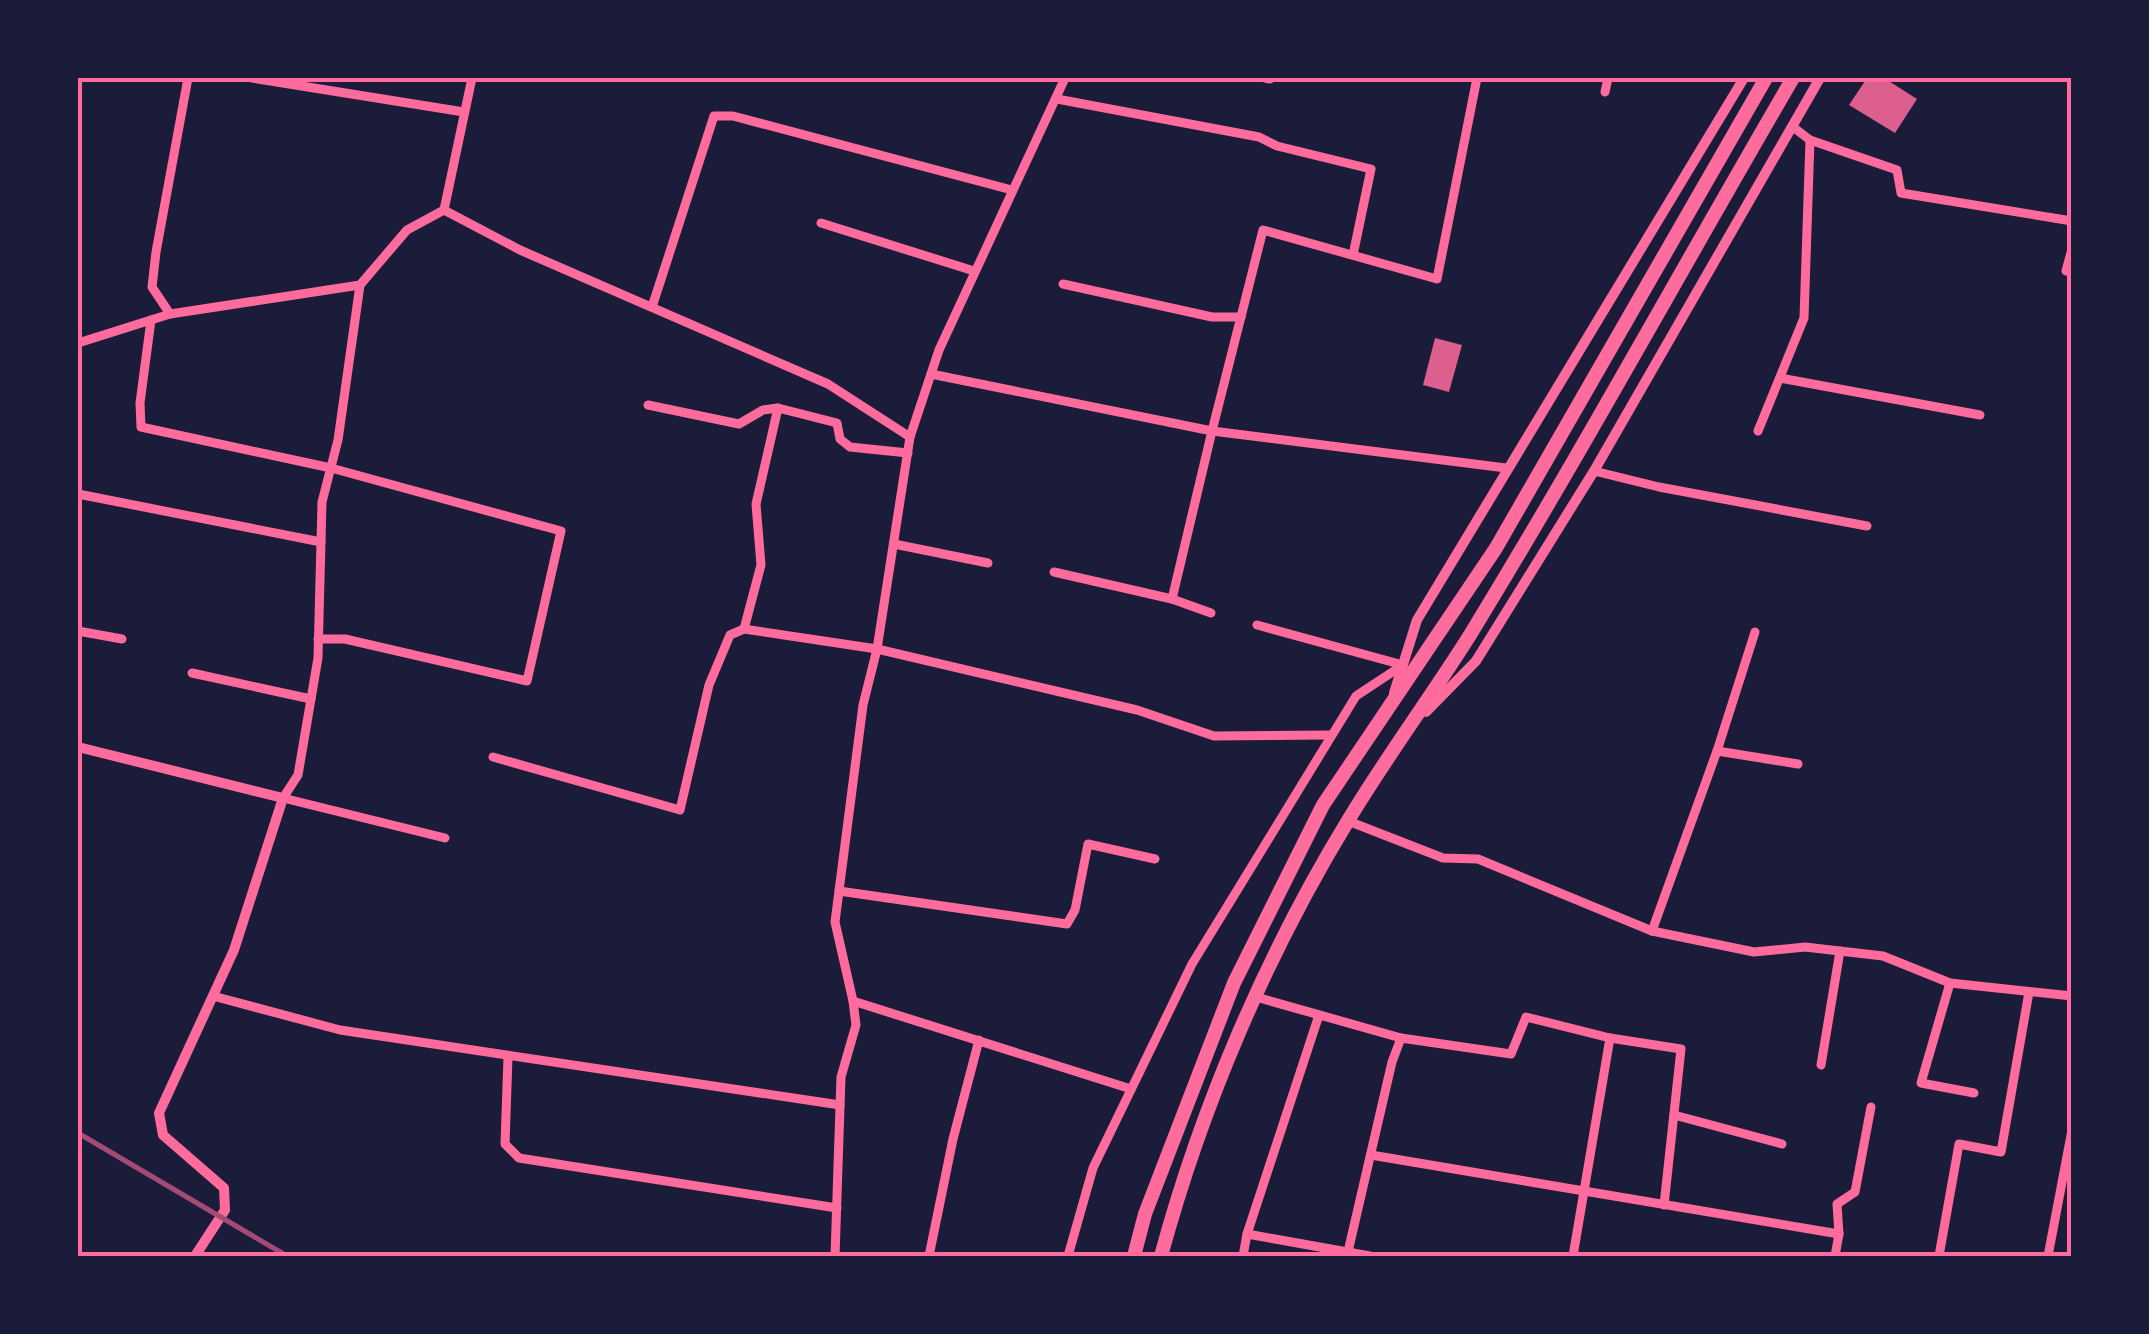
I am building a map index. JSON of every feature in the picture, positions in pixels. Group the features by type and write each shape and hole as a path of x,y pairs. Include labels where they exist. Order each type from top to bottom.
{"highway":[{"path":"1134,1256 1145,1214 1234,984 1323,806 1540,474 1766,78"},
{"path":"1161,1256 1204,1122 1256,997 1348,820 1469,636 1793,78"}],"street":[{"path":"170,314 152,288 188,78"},
{"path":"252,78 464,112"},
{"path":"195,1256 225,1210 224,1188 163,1135 159,1114 234,950 284,798 298,775 318,638 322,502 338,440 360,285 408,230 444,210 472,78"},
{"path":"835,1256 842,1077 856,1026 835,922 863,705 877,648 910,437 931,374 974,271 1065,78"},
{"path":"1172,600 1263,230 1436,278 1477,78"},
{"path":"1605,92 1608,78"},
{"path":"1390,708 1418,620 1744,78"},
{"path":"1408,729 1476,662 1594,470 1820,78"},
{"path":"1056,99 1259,137 1278,146 1371,168 1353,255"},
{"path":"652,307 714,116 733,116 1012,190"},
{"path":"1793,127 1810,140 1897,170 1901,192 2072,222"},
{"path":"1758,431 1804,318 1810,140"},
{"path":"444,210 520,250 828,384 910,437"},
{"path":"821,222 974,271"},
{"path":"2072,249 2066,270 2072,272"},
{"path":"1063,284 1212,317 1241,317"},
{"path":"78,344 170,314 360,285"},
{"path":"150,320 141,427 331,468 561,532 526,682 345,638 318,638"},
{"path":"931,374 1212,432 1506,468"},
{"path":"1780,378 1980,414"},
{"path":"648,405 739,424 762,410 778,408 838,423 840,439 850,446 908,454"},
{"path":"744,630 762,564 756,504 778,408"},
{"path":"1594,470 1659,487 1867,526"},
{"path":"78,494 321,542"},
{"path":"894,544 988,564"},
{"path":"1054,572 1211,612"},
{"path":"1256,624 1403,666"},
{"path":"493,757 680,810 709,685 730,636 744,630 877,648 1136,710 1214,736 1329,736"},
{"path":"78,631 122,639"},
{"path":"1652,932 1755,632"},
{"path":"1068,1256 1093,1168 1192,964 1356,696 1403,666"},
{"path":"192,672 311,698"},
{"path":"78,748 444,838"},
{"path":"1717,751 1798,764"},
{"path":"1348,820 1443,858 1478,859 1652,932 1754,952 1805,946 1883,956 1950,984 2072,996"},
{"path":"840,890 1067,924 1074,910 1088,844 1155,859"},
{"path":"1821,1065 1840,951"},
{"path":"1950,984 1921,1083 1974,1093"},
{"path":"1939,1256 1959,1144 2001,1152 2029,992"},
{"path":"213,996 340,1030 840,1105"},
{"path":"1256,997 1401,1038 1511,1054 1526,1018 1610,1038 1681,1049 1664,1205"},
{"path":"853,1001 1131,1089"},
{"path":"1243,1256 1319,1015"},
{"path":"1348,1254 1401,1038"},
{"path":"1573,1256 1610,1038"},
{"path":"929,1256 953,1139 979,1040"},
{"path":"508,1057 505,1144 519,1158 837,1208"},
{"path":"1836,1256 1837,1204 1854,1192 1871,1107"},
{"path":"1674,1116 1782,1144"},
{"path":"2048,1256 2072,1130"},
{"path":"1371,1156 1839,1234"},
{"path":"1247,1234 1370,1256"}],"building":[{"path":"1867,78 1884,78 1917,99 1895,133 1849,105"},
{"path":"1435,338 1462,345 1449,392 1423,385"}],"railway":[{"path":"78,1133 287,1256"}]}
